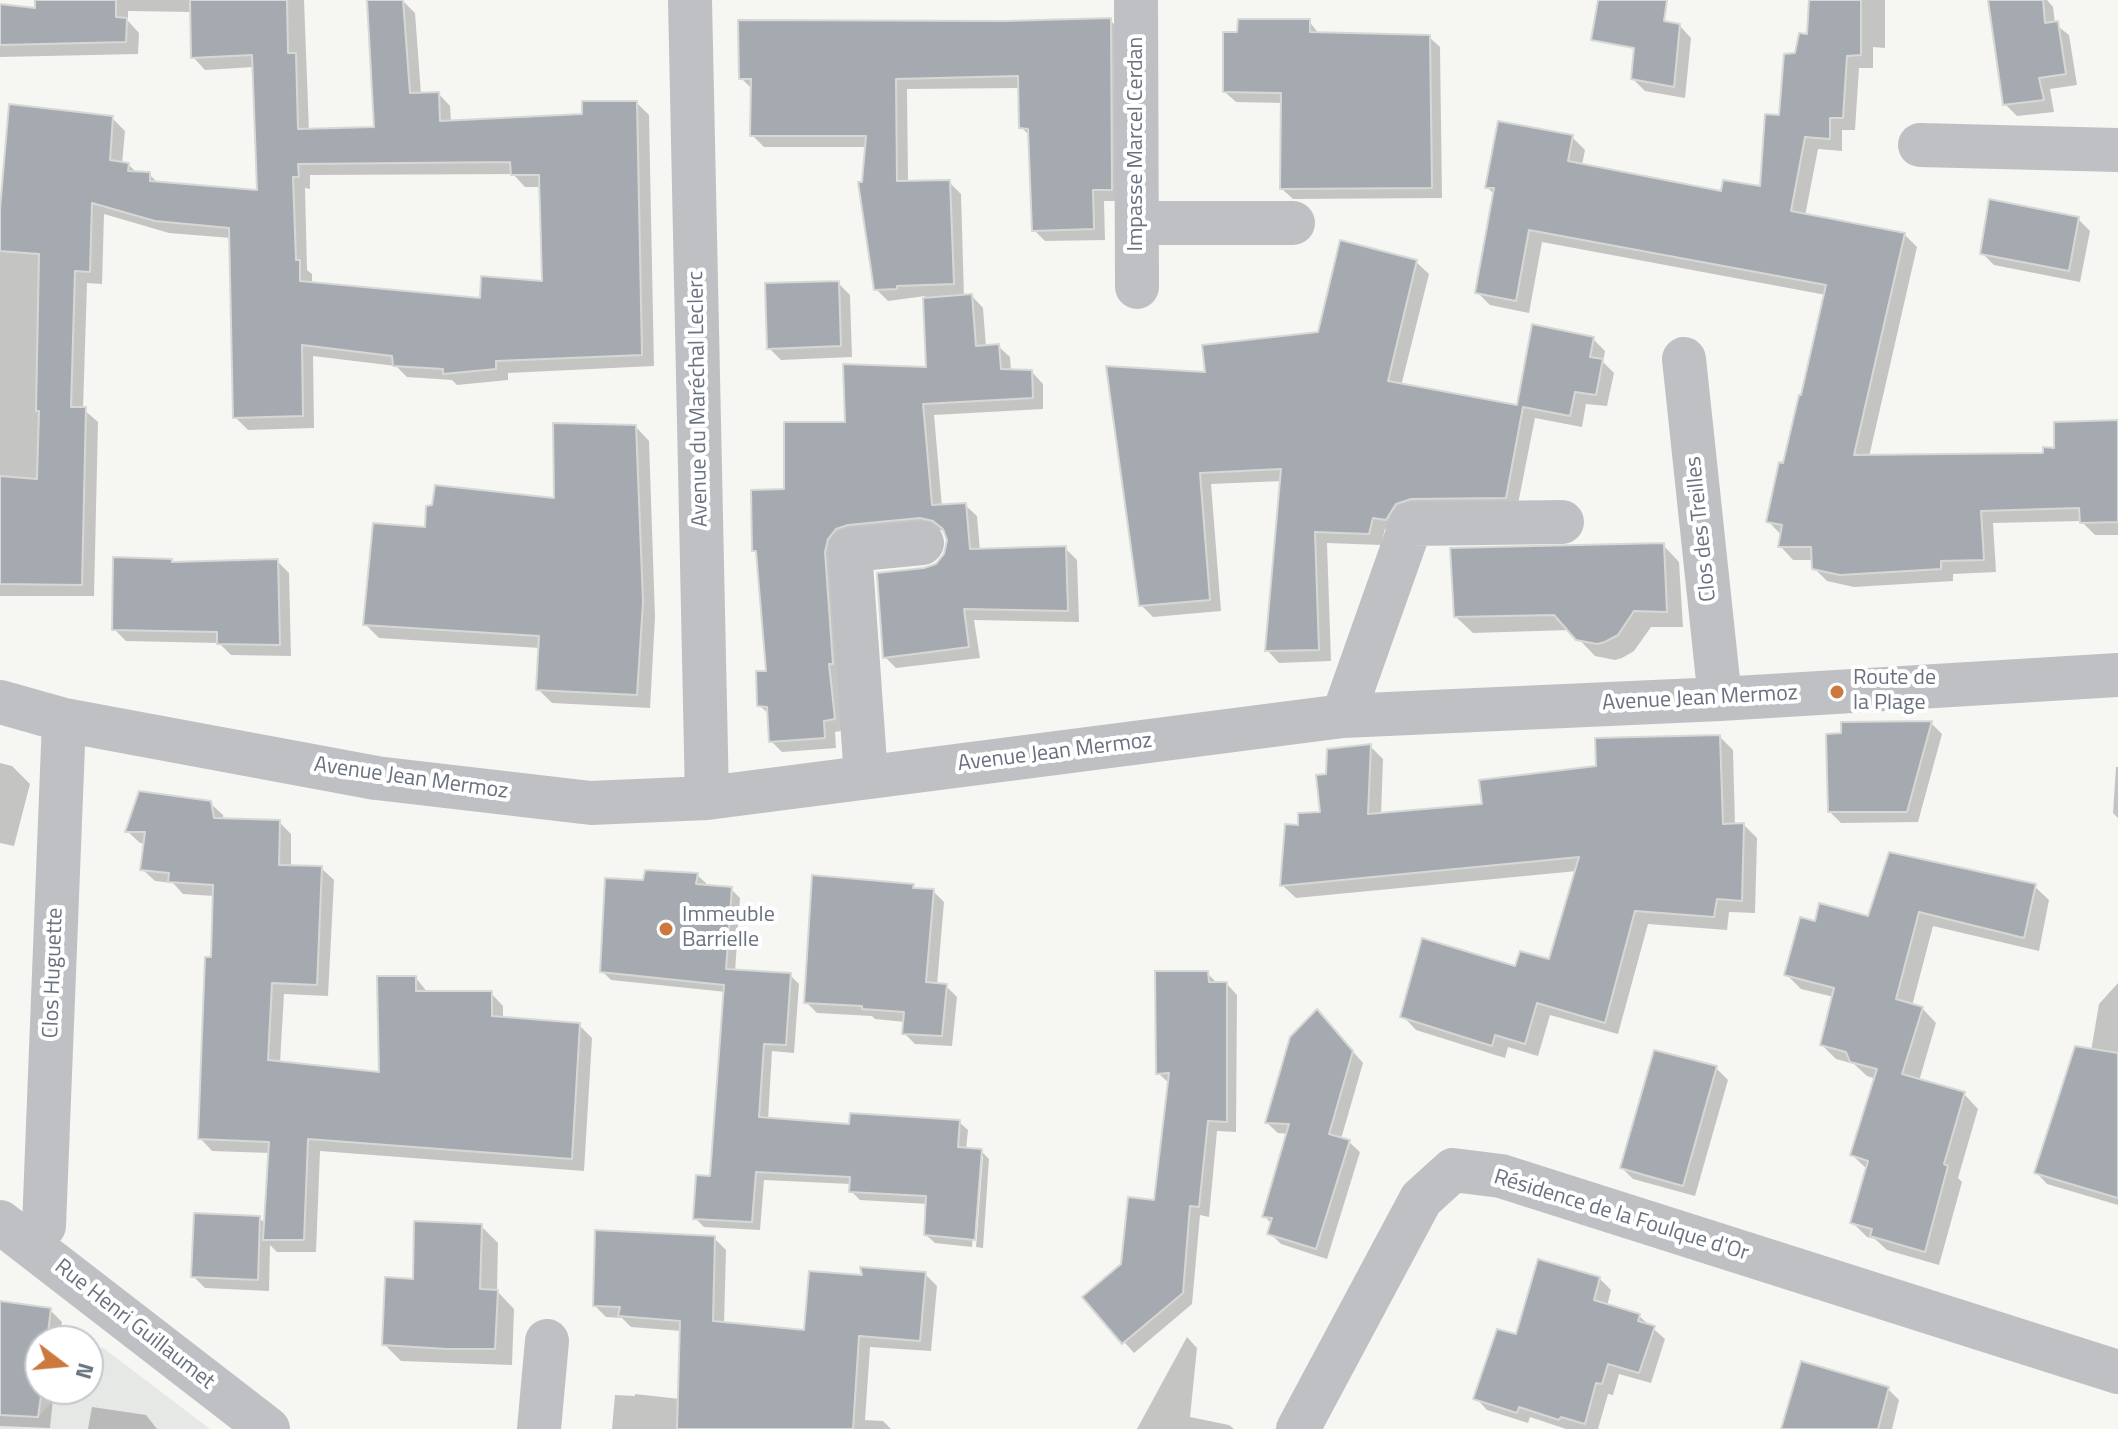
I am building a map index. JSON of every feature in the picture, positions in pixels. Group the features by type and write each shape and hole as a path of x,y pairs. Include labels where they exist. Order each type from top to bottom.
{"street":[{"name":"Avenue du Maréchal Leclerc","path":"690,0 707,798"},
{"name":"Impasse Marcel Cerdan","path":"1136,0 1137,287"},
{"path":"1920,145 2118,150"},
{"path":"1138,223 1293,223"},
{"name":"Clos des Treilles","path":"1684,359 1720,699"},
{"path":"1343,716 1411,524 1562,522"},
{"path":"866,777 850,550 922,543"},
{"name":"Avenue Jean Mermoz","path":"0,702 64,720 407,781 591,803 707,798 1343,716 1720,699 2118,675"},
{"name":"Clos Huguette","path":"44,1226 64,720"},
{"name":"Résidence de la Foulque d'Or","path":"1298,1429 1421,1199 1453,1170 1501,1176 2118,1372"},
{"name":"Rue Henri Guillaumet","path":"0,1222 268,1429"},
{"path":"539,1429 547,1341"}],"shaded area":[{"path":"104,1349 210,1429 0,1429 0,1415 38,1417 49,1405 104,1405"}],"building":[{"path":"35,0 116,0 116,17 127,18 126,42 0,45 0,4 35,8"},
{"path":"190,0 287,0 288,53 296,53 298,129 374,127 367,0 403,0 410,93 439,92 440,121 582,114 582,101 637,101 642,355 496,361 496,369 443,374 443,369 393,366 392,356 302,345 303,416 233,418 229,228 155,221 92,203 90,272 75,271 71,407 86,407 82,585 0,584 0,476 37,479 39,411 36,411 39,254 0,251 0,209 9,104 113,116 110,160 129,163 128,171 150,172 150,181 257,190 252,55 191,58","holes":["510,162 511,175 539,175 542,281 481,276 480,298 300,281 300,260 296,260 293,177 299,177 298,164"]},
{"path":"1598,0 1667,0 1664,21 1680,24 1674,87 1631,79 1634,48 1591,40"},
{"path":"1809,0 1861,0 1861,55 1847,56 1843,118 1830,118 1830,139 1805,137 1791,211 1905,233 1854,455 2043,453 2043,447 2054,448 2054,422 2118,420 2118,522 2080,523 2079,508 1981,511 1984,560 1941,561 1941,569 1840,575 1812,569 1811,547 1778,547 1782,525 1766,522 1779,462 1783,463 1801,395 1826,285 1529,230 1516,301 1475,293 1494,188 1485,188 1498,121 1573,135 1568,161 1721,191 1723,180 1760,186 1765,114 1779,115 1784,54 1795,53 1799,33 1807,34"},
{"path":"1988,0 2043,0 2045,23 2058,21 2066,74 2039,78 2044,100 2003,105"},
{"path":"1111,18 1112,190 1093,190 1094,229 1032,231 1028,129 1019,128 1018,76 896,79 897,181 950,180 954,284 874,290 858,182 862,182 866,136 750,136 751,79 739,79 738,20 1004,21"},
{"path":"1238,19 1310,19 1310,32 1430,35 1432,188 1280,189 1281,93 1223,92 1223,32 1237,32"},
{"path":"1989,199 2079,217 2069,271 1980,254"},
{"path":"1340,240 1417,260 1388,381 1517,405 1532,324 1594,337 1590,357 1603,359 1596,395 1575,392 1570,416 1523,407 1506,498 1411,499 1396,504 1386,520 1373,518 1369,534 1315,532 1319,650 1265,651 1281,469 1200,473 1210,600 1139,606 1106,366 1205,372 1202,345 1318,332"},
{"path":"839,281 841,346 767,349 765,283"},
{"path":"972,294 976,346 999,344 1001,369 1032,370 1033,398 923,404 932,505 966,503 970,549 1066,546 1068,611 964,609 969,647 883,658 877,573 936,564 944,554 947,540 943,529 933,521 920,518 848,525 836,529 828,539 825,552 833,664 829,664 835,719 824,721 825,738 769,742 767,707 757,706 756,671 766,671 756,551 752,551 751,490 784,489 784,422 845,422 843,364 926,367 923,298"},
{"path":"553,423 636,425 643,602 637,695 536,690 539,636 363,625 373,523 425,527 426,506 432,505 435,485 554,498"},
{"path":"1664,543 1667,612 1634,611 1618,635 1605,642 1597,644 1576,640 1554,615 1454,617 1450,548"},
{"path":"113,557 172,559 172,562 278,559 280,645 217,644 217,632 112,630"},
{"path":"1932,721 1907,812 1828,812 1826,734 1841,733 1841,722"},
{"path":"1720,735 1723,824 1744,823 1742,901 1717,899 1714,917 1635,911 1605,1023 1537,1003 1525,1044 1495,1035 1492,1046 1400,1017 1422,938 1515,966 1520,951 1549,959 1579,857 1280,886 1285,824 1298,825 1298,813 1320,812 1316,775 1326,774 1327,749 1371,744 1368,814 1482,804 1479,780 1596,766 1595,738"},
{"path":"139,791 211,801 214,818 280,820 279,865 322,866 317,985 272,983 268,1060 379,1072 377,976 416,976 416,991 492,991 492,1016 580,1023 572,1159 308,1139 304,1240 263,1240 269,1142 198,1139 205,957 211,957 213,885 168,882 169,873 140,870 145,832 125,832"},
{"path":"1889,852 2036,884 2024,938 1919,912 1896,999 1923,1007 1902,1074 1965,1092 1944,1164 1948,1166 1925,1252 1870,1236 1872,1229 1850,1223 1868,1161 1850,1155 1877,1069 1850,1062 1846,1052 1820,1045 1834,988 1784,975 1800,917 1815,921 1819,903 1868,916"},
{"path":"645,870 698,873 696,884 732,887 726,969 791,973 786,1045 764,1044 759,1117 849,1124 850,1113 960,1120 958,1147 982,1149 975,1240 924,1235 926,1196 849,1192 850,1177 756,1172 752,1222 693,1219 696,1175 710,1176 724,985 600,972 605,878 643,880"},
{"path":"812,875 914,884 913,888 934,889 926,982 947,984 942,1036 902,1034 904,1012 804,1003"},
{"path":"1155,971 1208,971 1209,982 1227,982 1227,1122 1208,1121 1199,1207 1190,1206 1183,1293 1122,1344 1082,1297 1121,1264 1128,1197 1154,1200 1169,1073 1156,1074"},
{"path":"1317,1009 1353,1051 1329,1134 1350,1140 1316,1249 1267,1234 1272,1218 1262,1217 1289,1124 1265,1123 1290,1037"},
{"path":"2075,1046 2118,1053 2118,1198 2034,1173"},
{"path":"1654,1050 1717,1066 1683,1186 1620,1168"},
{"path":"194,1213 260,1216 258,1280 191,1277"},
{"path":"414,1221 482,1224 480,1289 498,1290 495,1349 382,1345 385,1277 413,1279"},
{"path":"595,1230 715,1236 713,1321 804,1330 809,1271 862,1275 860,1267 926,1272 920,1341 859,1336 853,1429 677,1429 680,1321 618,1316 620,1307 593,1306"},
{"path":"1538,1259 1600,1277 1594,1300 1640,1314 1638,1321 1655,1326 1639,1373 1608,1364 1602,1384 1596,1383 1585,1424 1561,1417 1559,1420 1519,1407 1517,1413 1473,1399 1497,1329 1516,1334"},
{"path":"0,1301 51,1308 49,1325 24,1325 24,1405 40,1405 38,1417 0,1415"},
{"path":"1801,1361 1889,1387 1878,1429 1781,1429"}],"place":[{"name":"Route de la Plage","path":"1837,692"},
{"name":"Immeuble Barrielle","path":"666,929"}]}
